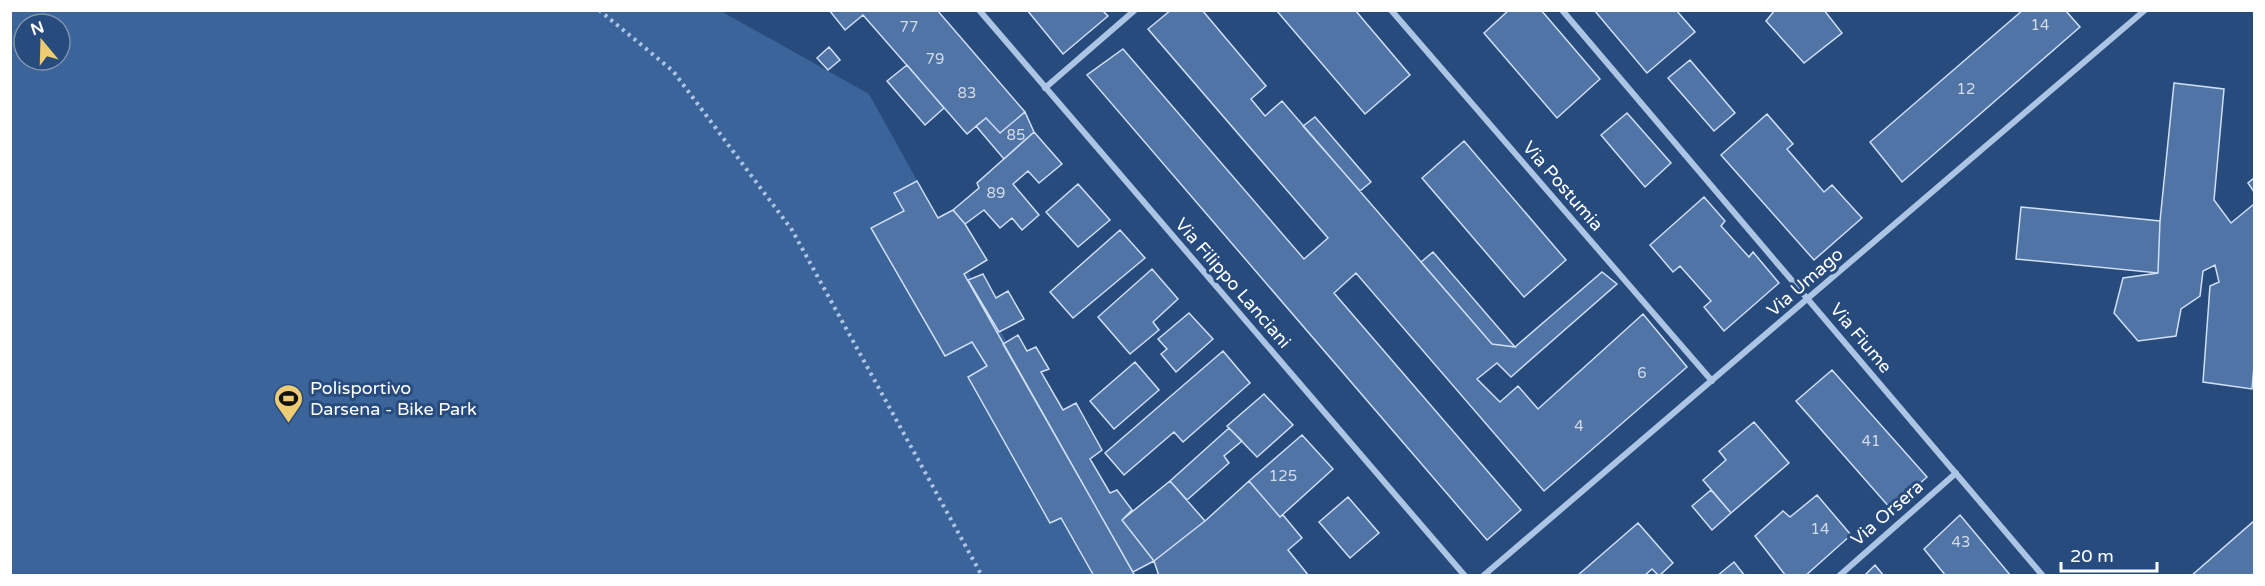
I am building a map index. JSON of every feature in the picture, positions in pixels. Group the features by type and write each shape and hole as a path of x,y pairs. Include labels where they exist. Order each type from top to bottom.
{"street":[{"name":"Via Filippo Lanciani","path":"979,10 1465,576"},
{"path":"1045,88 1135,10"},
{"name":"Via Postumia","path":"1391,10 1712,381"},
{"name":"Via Fiume","path":"1562,10 2043,576"},
{"name":"Via Umago","path":"1483,576 2145,10"},
{"name":"Via Orsera","path":"1839,576 1956,473"}],"path":[{"path":"599,10 673,71 792,230 982,576"}],"shaded area":[{"path":"719,10 869,94 1136,575 11,576 11,11"}],"building":[{"path":"829,10 937,10 1025,112 1000,133 986,118 967,134 863,15 845,30"},
{"path":"1027,10 1102,10 1108,16 1063,54"},
{"path":"1171,10 1202,10 1266,86 1251,99 1265,116 1282,101 1492,344 1515,347 1602,272 1617,284 1511,377 1497,363 1477,379 1500,402 1518,386 1538,409 1643,314 1687,367 1544,491 1356,273 1334,293 1521,510 1487,540 1087,75 1123,49 1304,259 1328,238 1148,29"},
{"path":"1276,10 1355,10 1410,75 1365,114"},
{"path":"1509,10 1541,10 1600,79 1557,118 1484,33"},
{"path":"1594,10 1676,10 1695,32 1647,73"},
{"path":"1775,10 1824,10 1842,33 1804,63 1766,21"},
{"path":"2023,10 2065,10 2080,27 1902,182 1870,142"},
{"path":"829,47 840,60 828,70 817,58"},
{"path":"1690,60 1735,113 1714,131 1668,78"},
{"path":"907,65 944,108 925,125 887,81"},
{"path":"2174,83 2224,89 2214,200 2231,223 2254,204 2252,389 2203,382 2210,286 2219,282 2215,265 2203,271 2200,296 2181,309 2176,336 2138,341 2114,313 2123,278 2158,273 2160,221"},
{"path":"1025,112 1034,132 1004,159 976,126 986,118 1000,133"},
{"path":"1627,113 1671,163 1645,187 1601,135"},
{"path":"1767,114 1793,144 1787,149 1824,192 1832,185 1862,218 1814,260 1721,155"},
{"path":"1315,117 1371,182 1360,191 1303,126"},
{"path":"1034,132 1062,164 1039,183 1028,171 1013,184 1039,215 1022,230 1012,218 1000,228 984,210 965,224 953,210 979,188 977,183"},
{"path":"1464,141 1566,260 1524,297 1422,178"},
{"path":"2254,178 2254,192 2248,183"},
{"path":"917,181 938,218 953,210 965,224 987,260 964,274 1135,576 1094,576 1061,518 1050,523 968,377 987,366 972,342 945,356 871,228 904,211 894,193"},
{"path":"1078,184 1110,220 1078,247 1046,212"},
{"path":"1704,197 1725,221 1721,226 1749,257 1753,252 1779,283 1724,331 1704,307 1711,301 1680,266 1673,272 1650,245"},
{"path":"2021,207 2160,221 2158,273 2016,259"},
{"path":"1120,230 1145,258 1073,318 1050,292"},
{"path":"1433,252 1515,347 1492,344 1421,262"},
{"path":"1152,269 1178,299 1153,322 1159,330 1130,354 1098,317"},
{"path":"983,274 996,298 1008,291 1024,319 999,332 968,280"},
{"path":"1189,313 1213,339 1176,372 1161,354 1167,349 1158,339"},
{"path":"1018,335 1027,351 1036,347 1049,369 1041,372 1063,410 1076,403 1102,450 1090,459 1110,493 1117,490 1132,510 1122,520 1154,561 1133,572 1003,344"},
{"path":"1223,351 1250,383 1183,442 1174,432 1124,475 1105,453"},
{"path":"1135,362 1159,390 1114,429 1090,401"},
{"path":"1832,370 1927,477 1891,509 1796,401"},
{"path":"1264,394 1293,425 1257,457 1227,426"},
{"path":"1754,422 1789,463 1731,513 1703,480 1726,460 1719,451"},
{"path":"1229,428 1242,441 1224,456 1229,463 1187,500 1170,481"},
{"path":"1302,435 1333,469 1280,517 1249,481"},
{"path":"1170,481 1205,521 1154,561 1122,520"},
{"path":"1249,481 1280,517 1283,515 1302,538 1288,550 1309,576 1159,576 1154,561 1205,521"},
{"path":"1711,490 1731,513 1712,530 1692,506"},
{"path":"1817,495 1851,535 1805,576 1786,576 1755,536 1783,511 1790,517"},
{"path":"1348,497 1379,533 1350,558 1319,522"},
{"path":"1960,515 2011,576 1946,576 1924,549"},
{"path":"2254,521 2254,576 2191,576"},
{"path":"1638,523 1673,563 1659,576 1652,569 1644,576 1577,576"},
{"path":"1734,562 1745,576 1717,576"},
{"path":"1875,565 1884,576 1864,576"}],"place":[{"name":"Polisportivo Darsena - Bike Park","path":"289,424"}]}
